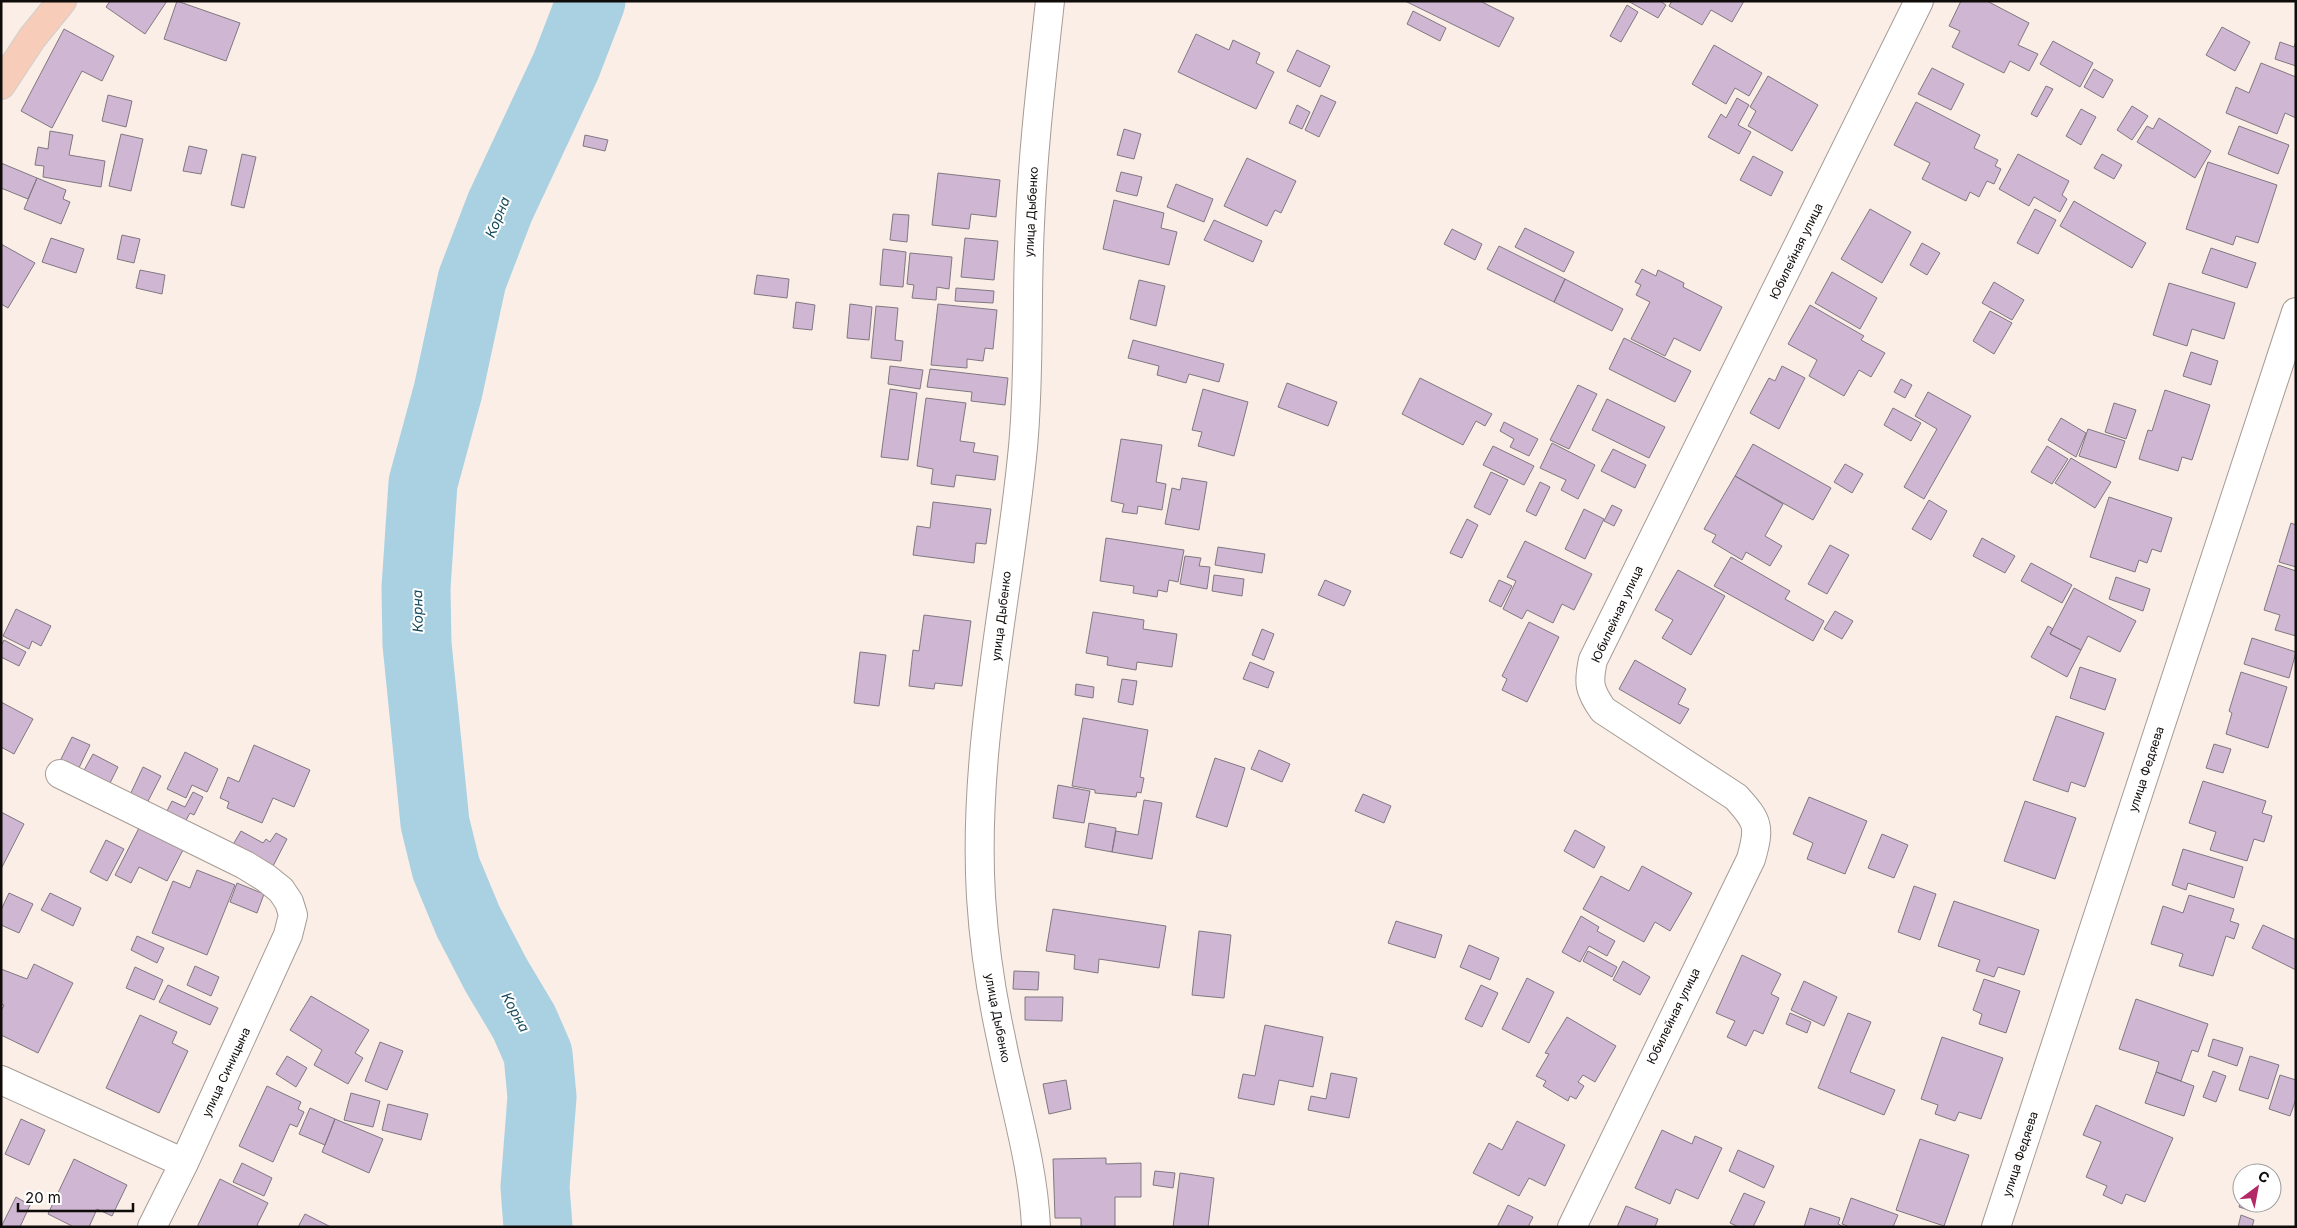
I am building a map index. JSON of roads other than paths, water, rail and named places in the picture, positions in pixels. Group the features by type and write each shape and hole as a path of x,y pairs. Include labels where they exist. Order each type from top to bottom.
{"main road":[{"path":"1,85 32,38 62,1"}],"street":[{"name":"улица Дыбенко","path":"1036,1227 1028,1156 1001,1038 987,958 981,896 981,830 986,745 1023,444 1030,215 1035,143 1050,1"},
{"name":"Юбилейная улица","path":"1572,1227 1751,859 1758,836 1752,814 1736,797 1603,710 1593,696 1589,681 1594,660 1919,1"},
{"name":"улица Федяева","path":"1996,1227 2296,312"},
{"name":"улица Синицына","path":"60,774 245,865 281,890 289,902 293,915 288,935 184,1163 152,1227"},
{"path":"1,1080 184,1163"}],"waterway":[{"name":"Корна","path":"538,1227 535,1187 542,1097 538,1054 524,1022 496,975 468,921 446,868 435,823 417,644 416,588 423,483 448,391 472,280 500,207 566,66 591,1"}]}
